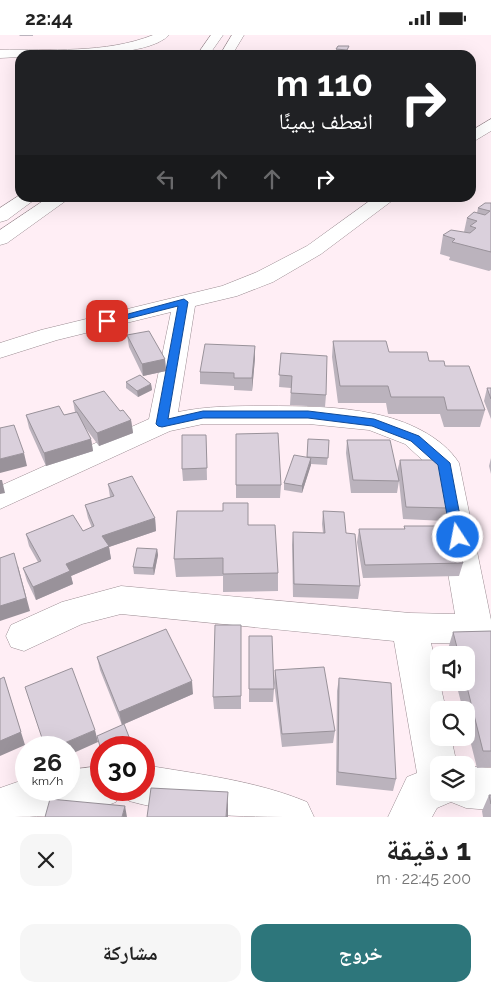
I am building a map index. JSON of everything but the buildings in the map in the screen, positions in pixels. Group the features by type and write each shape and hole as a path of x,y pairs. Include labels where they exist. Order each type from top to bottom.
{"street":[{"path":"74,50 111,48 145,42 163,35"},
{"path":"206,50 217,35"},
{"path":"229,50 238,35"},
{"path":"0,54 15,53"},
{"path":"476,134 491,124"},
{"path":"0,216 21,202"},
{"path":"0,239 55,202"},
{"path":"0,351 49,335 230,291 291,264 381,202"},
{"path":"162,424 184,302"},
{"path":"0,498 162,424 203,415 308,415 374,423 415,438 444,463 483,629 410,628 121,600 74,612 24,636"},
{"path":"410,628 435,756"},
{"path":"0,810 46,794 90,788"},
{"path":"155,788 213,798 292,817"},
{"path":"475,788 491,789"},
{"path":"410,817 422,793 430,790"}],"route":[{"path":"107,321 184,302 162,424 203,415 308,415 374,423 415,438 444,463 458,537"}]}
